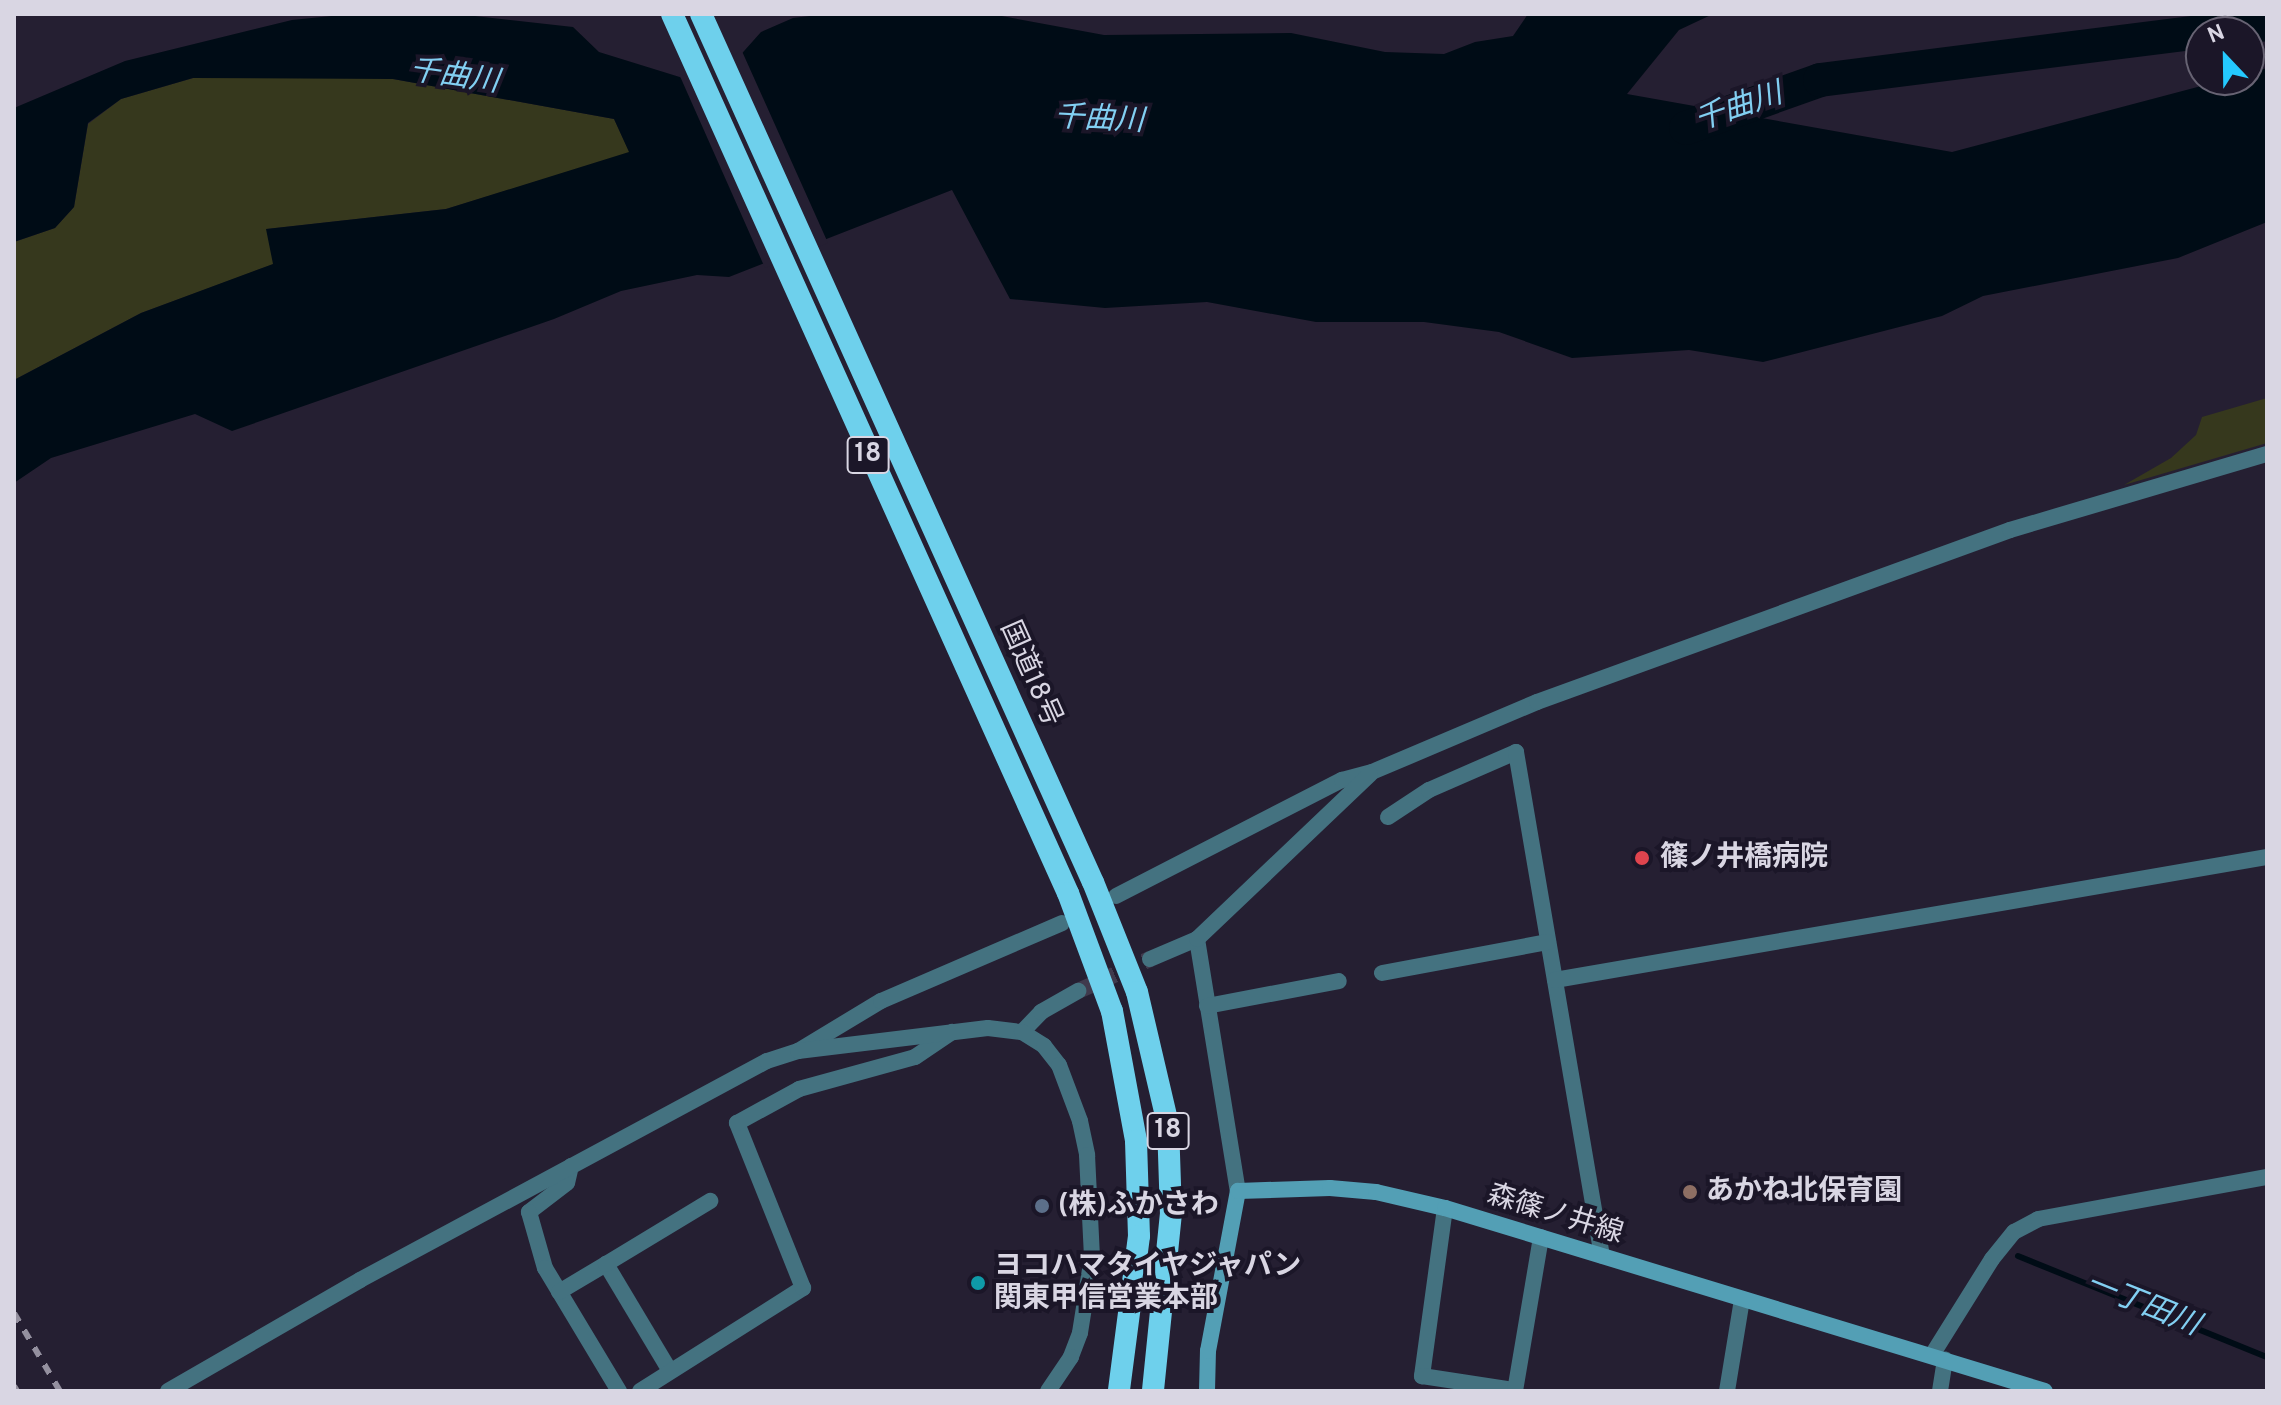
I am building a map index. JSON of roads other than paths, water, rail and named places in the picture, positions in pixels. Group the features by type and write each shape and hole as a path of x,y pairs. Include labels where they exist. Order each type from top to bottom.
{"highway":[{"name":"国道18号","path":"672,14 1068,893 1112,1011 1136,1141 1139,1236 1119,1391"},
{"name":"国道18号","path":"701,14 1093,882 1137,992 1168,1124 1171,1213 1153,1391"}],"main road":[{"name":"森篠ノ井線","path":"1238,1191 1330,1188 1376,1192 1445,1208 2045,1391"},
{"path":"1207,1391 1208,1351 1238,1191"}],"street":[{"path":"1116,896 1342,780 1372,772 1537,702 2010,530 2267,454"},
{"path":"2240,461 2267,466"},
{"path":"1388,817 1429,790 1516,752 1602,1256"},
{"path":"1150,959 1197,939 1372,772"},
{"path":"1555,980 2267,857"},
{"path":"798,1051 881,1001 1062,923"},
{"path":"1197,939 1238,1191"},
{"path":"1382,973 1548,942"},
{"path":"1207,1006 1339,981"},
{"path":"1022,1032 1041,1012 1078,991"},
{"path":"168,1391 360,1280 767,1061 798,1051 988,1028 1022,1032 1044,1046 1059,1065 1070,1087 1080,1121 1091,1193 1092,1257 1080,1333 1071,1357 1048,1391"},
{"path":"640,1391 803,1288 737,1123 799,1089 915,1057 952,1032"},
{"path":"571,1166 567,1183 529,1212 545,1268 619,1391"},
{"path":"1940,1391 1938,1357 1992,1259 2014,1232 2038,1219 2267,1177"},
{"path":"559,1292 710,1201"},
{"path":"1445,1208 1422,1376 1515,1390 1541,1237"},
{"path":"606,1264 670,1371"},
{"path":"1727,1391 1742,1299"}],"water":[{"path":"351,14 457,14 573,27 599,52 712,87 761,32 793,18 826,14 991,14 1104,35 1291,33 1385,52 1444,54 1475,42 1513,36 1528,14 1713,14 1679,30 1627,94 1952,152 2185,90 2185,96 2265,96 2267,68 2267,222 2178,258 1983,296 1942,316 1763,362 1689,350 1572,358 1499,332 1424,322 1316,322 1207,302 1105,308 1010,299 952,190 729,277 697,275 621,291 554,319 232,431 195,414 51,458 14,483 14,380 141,313 273,264 266,229 446,209 629,152 614,119 393,79 193,78 121,99 88,123 74,207 55,228 14,242 14,108 125,61 292,20"}],"waterway":[{"name":"千曲川","path":"1686,128 1820,80 2185,34"},
{"name":"一丁田川","path":"2018,1256 2267,1357"}],"tunnel":[{"path":"1078,991 1150,959"}],"railway":[{"path":"14,1313 60,1391"},
{"path":"14,1386 17,1391"}],"place":[{"name":"篠ノ井橋病院","path":"1642,858"},
{"name":"あかね北保育園","path":"1690,1192"},
{"name":"(株)ふかさわ","path":"1042,1206"},
{"name":"ヨコハマタイヤジャパン 関東甲信営業本部","path":"978,1283"}]}
